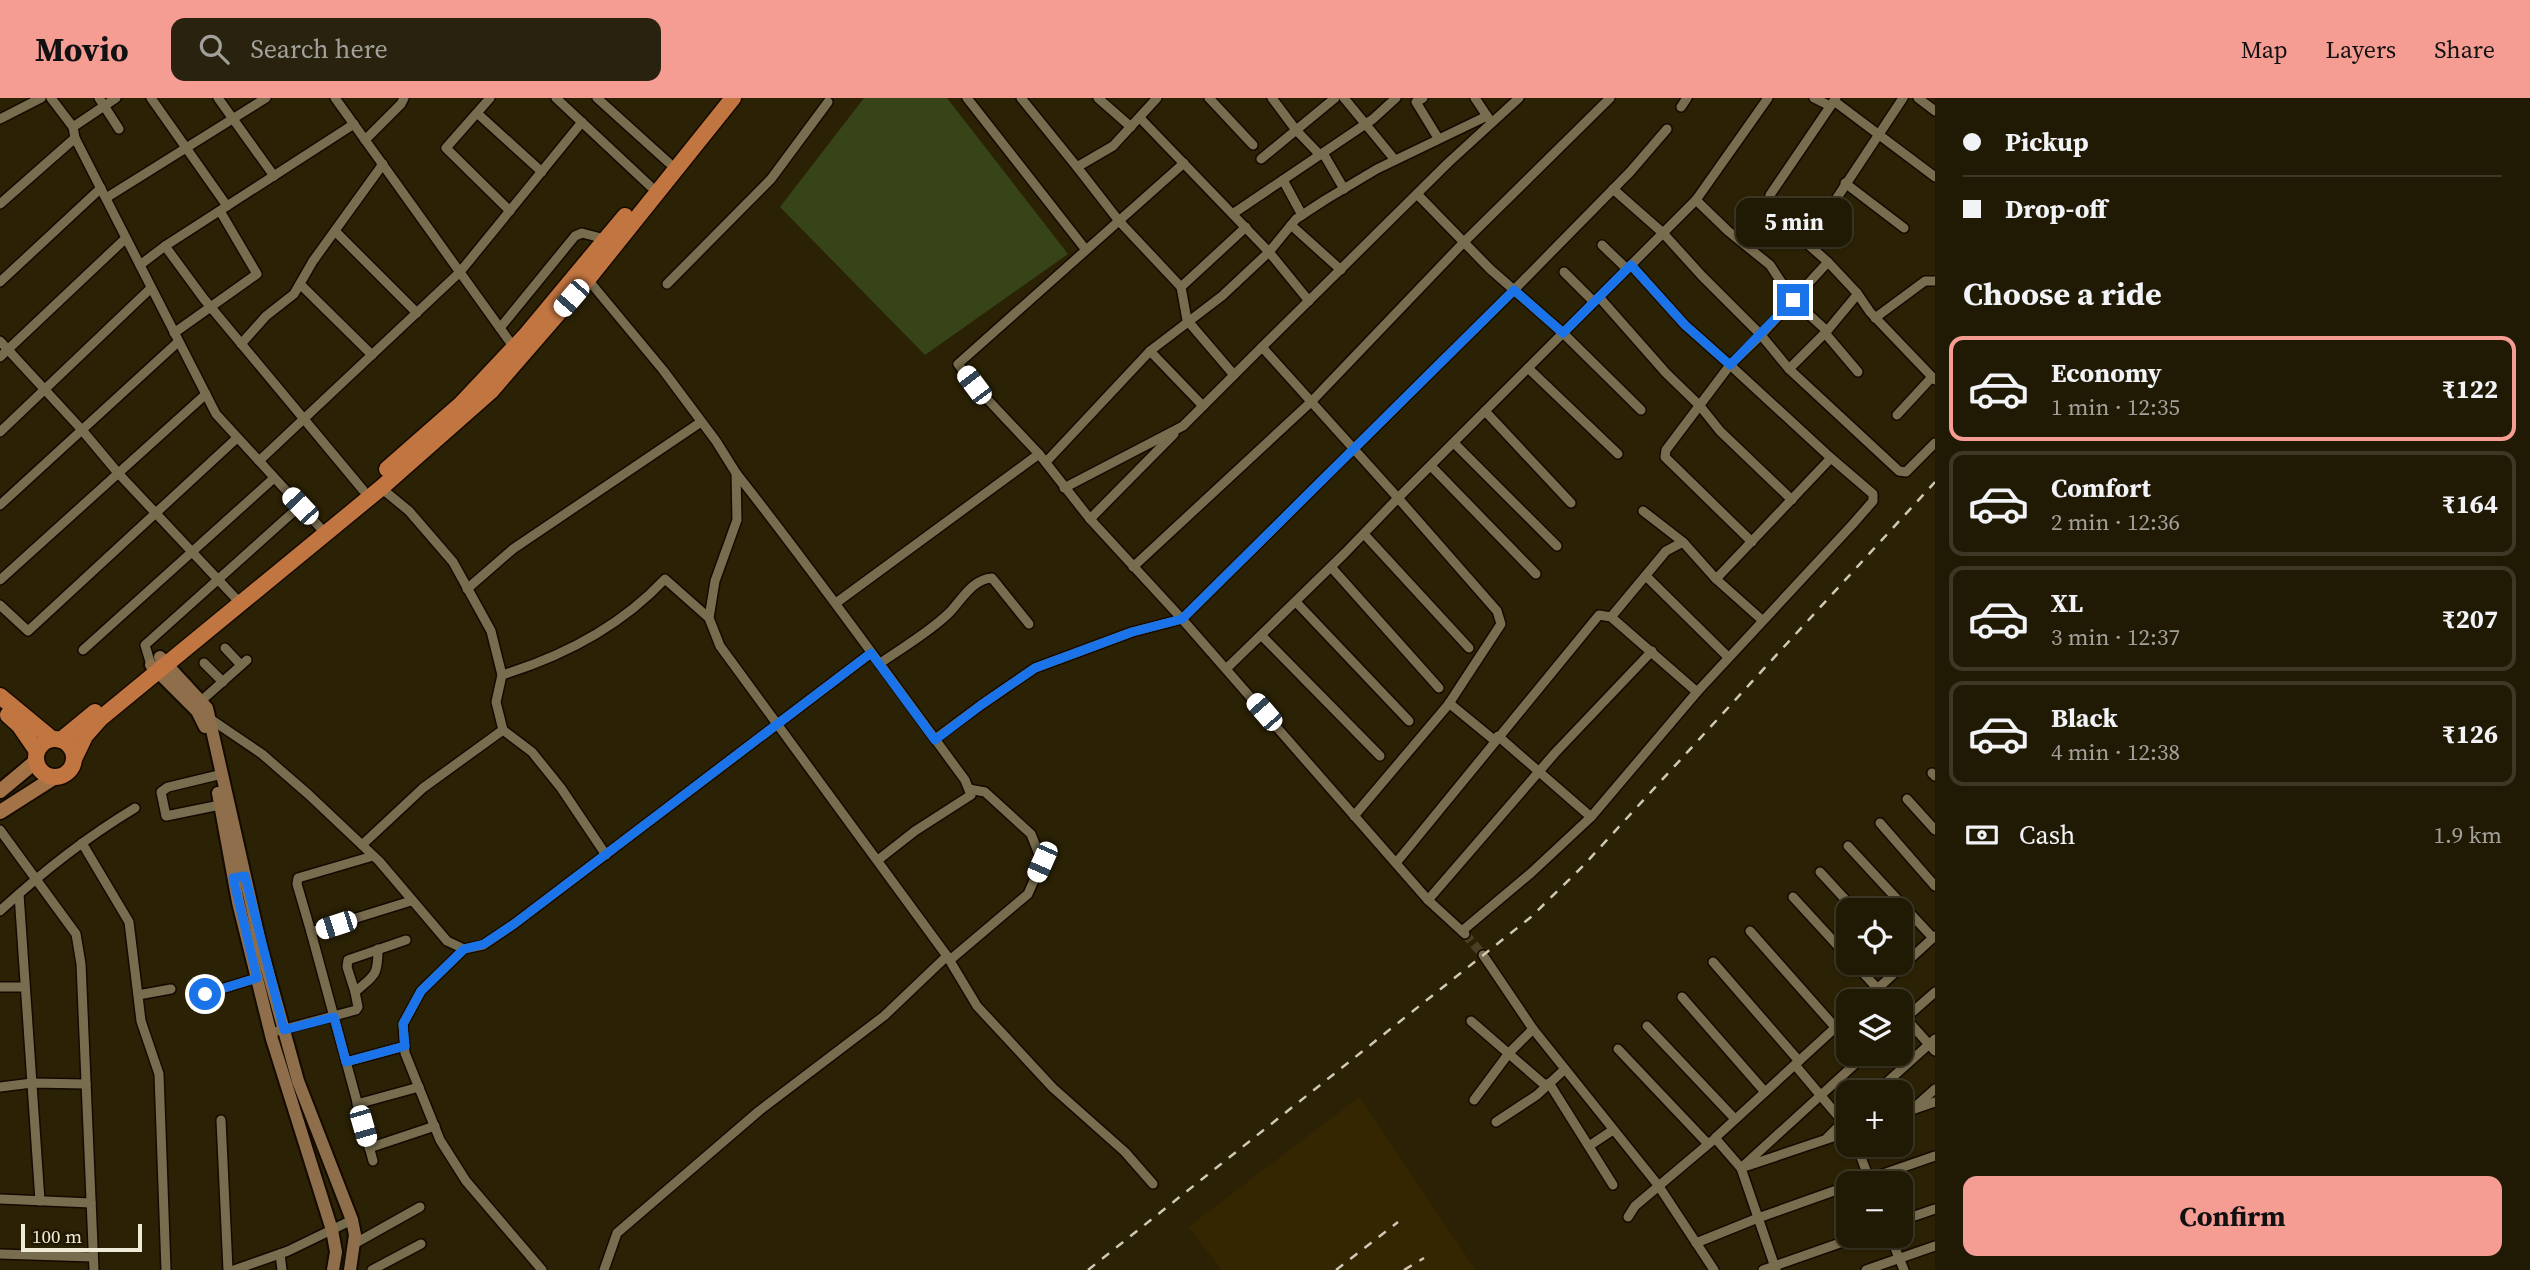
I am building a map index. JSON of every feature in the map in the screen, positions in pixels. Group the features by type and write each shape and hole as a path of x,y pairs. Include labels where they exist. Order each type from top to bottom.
{"highway":[{"path":"584,274 605,239 723,98"},
{"path":"323,530 363,490 517,352 733,98"},
{"path":"37,756 41,745 57,740 99,715 156,662 238,600 323,530 381,488 491,391 517,352"},
{"path":"0,696 57,740 70,746 75,757"},
{"path":"0,708 19,725 37,756 43,774 55,777 67,774 85,736 99,715"}],"main road":[{"path":"0,792 37,756"},
{"path":"0,812 55,777"}],"street":[{"path":"0,119 41,98"},
{"path":"51,98 73,127 75,138 216,414 323,530"},
{"path":"73,127 102,102 116,98"},
{"path":"0,505 82,430 209,306 257,274 187,147 151,98"},
{"path":"218,98 274,176"},
{"path":"0,282 103,193 187,147 265,98"},
{"path":"335,98 517,352"},
{"path":"365,140 404,98"},
{"path":"490,98 446,148 510,211"},
{"path":"556,98 650,186"},
{"path":"597,98 669,163"},
{"path":"967,98 1086,250"},
{"path":"1021,98 1119,221 1181,287 1187,320 1234,375"},
{"path":"1077,167 1113,146 1157,98"},
{"path":"1209,98 1253,145"},
{"path":"1272,98 1296,130 1321,154 1344,189"},
{"path":"1261,159 1335,98"},
{"path":"1344,98 1395,160"},
{"path":"1234,212 1366,124 1396,98"},
{"path":"1475,98 1489,119"},
{"path":"1090,519 1489,119 1519,98"},
{"path":"1133,567 1312,401 1464,242 1610,98"},
{"path":"1681,107 1687,98"},
{"path":"1226,669 1696,200 1768,98"},
{"path":"1814,98 1833,102 1935,177"},
{"path":"1807,243 1903,98"},
{"path":"1918,98 1935,111"},
{"path":"667,284 771,178 828,99"},
{"path":"1418,99 1438,138"},
{"path":"1103,100 1131,127"},
{"path":"102,102 118,129"},
{"path":"1833,102 1770,195 1768,209 1828,262 1859,295 1875,318 1933,379 1897,415"},
{"path":"477,113 542,172"},
{"path":"1140,118 1234,212 1309,301"},
{"path":"836,603 1042,458 1150,351 1187,320 1222,296 1269,252 1301,215 1438,138 1489,119"},
{"path":"259,461 460,272 582,122"},
{"path":"140,265 165,246 354,124"},
{"path":"935,740 1035,668 1132,632 1182,619 1514,290 1667,129"},
{"path":"0,204 75,138"},
{"path":"1184,163 958,364 1042,458 1090,519 1182,619 1428,900 1464,933 1591,817 1728,657 1874,501 1873,494 1602,245"},
{"path":"242,344 266,316 294,294 335,230 383,164"},
{"path":"1283,180 1301,215"},
{"path":"1845,183 1903,228"},
{"path":"1612,189 1663,233 1761,335 1789,369 1899,471 1906,472 1935,443"},
{"path":"1417,194 1490,269 1563,333 1641,410"},
{"path":"1696,200 1770,265 1793,300 1826,332 1858,372"},
{"path":"1291,225 1341,270"},
{"path":"1181,287 1246,227"},
{"path":"335,230 417,313"},
{"path":"500,328 575,236 582,233 605,239"},
{"path":"0,357 126,238"},
{"path":"165,246 209,306 363,490"},
{"path":"1752,542 1665,457 1666,450 1730,365 1828,262"},
{"path":"1564,272 1597,300 1700,406 1720,431 1792,500"},
{"path":"584,274 663,370 736,473 810,566 965,780 971,796 915,831 878,860"},
{"path":"1875,318 1925,281 1935,281"},
{"path":"300,284 372,355"},
{"path":"0,432 152,288"},
{"path":"1789,369 1859,295"},
{"path":"0,341 118,473 238,600"},
{"path":"1262,347 1355,448 1500,617 1502,624 1449,703 1354,816"},
{"path":"1150,351 1203,406"},
{"path":"1528,368 1618,454"},
{"path":"0,580 205,394"},
{"path":"1485,411 1571,503"},
{"path":"467,589 513,549 701,422"},
{"path":"1064,488 1183,426"},
{"path":"0,605 27,631 237,438"},
{"path":"1454,443 1557,546"},
{"path":"1716,579 1831,458"},
{"path":"1431,466 1536,574"},
{"path":"709,618 715,581 737,520 736,473"},
{"path":"83,650 274,478"},
{"path":"381,488 409,511 453,562 491,631 502,674 496,702 503,730 531,752 561,788 606,855"},
{"path":"300,506 145,645 156,662 205,716 262,754 373,856 447,941 464,949"},
{"path":"1643,511 1683,542 1716,579 1762,620"},
{"path":"1364,534 1469,648"},
{"path":"1611,617 1666,551 1683,542"},
{"path":"1331,567 1439,688"},
{"path":"1646,576 1728,657"},
{"path":"879,663 933,627 977,583 987,578 992,578 1029,624"},
{"path":"502,674 542,663 588,640 627,614 665,579 709,618 720,646 948,958 977,1006 1054,1088 1125,1152 1153,1184"},
{"path":"1296,602 1409,721"},
{"path":"1396,863 1596,617 1603,614 1611,617 1697,692"},
{"path":"1262,636 1380,756"},
{"path":"201,701 244,663 225,648"},
{"path":"1428,900 1651,651"},
{"path":"542,1270 466,1181 440,1140 405,1046 403,1024 421,991 464,949 484,944 606,855 871,653"},
{"path":"156,662 207,708 205,716 257,978 270,1033 332,1230 336,1252 333,1270"},
{"path":"204,663 223,682"},
{"path":"1449,703 1541,771 1591,817"},
{"path":"362,845 423,789 503,730"},
{"path":"218,775 220,805 298,1081 352,1220 355,1235 350,1270"},
{"path":"218,775 161,792 166,816 220,805"},
{"path":"604,1270 617,1233 758,1111 884,1016 948,958 1028,894 1042,862 1031,834 985,792 969,789"},
{"path":"1907,799 1935,830"},
{"path":"0,911 36,878 135,808"},
{"path":"1880,823 1935,886"},
{"path":"0,830 76,934 81,964 94,1270"},
{"path":"82,843 129,922 141,1021 159,1074 166,1270"},
{"path":"1848,846 1934,937 1913,953"},
{"path":"373,856 298,878 297,884 373,1161"},
{"path":"1820,872 1844,898"},
{"path":"19,894 40,1201"},
{"path":"1793,897 1836,944"},
{"path":"312,932 411,901"},
{"path":"1628,1217 1635,1206 1711,1141 1835,1027 1750,931"},
{"path":"270,1033 356,1010 358,1007 346,963 348,960 406,940"},
{"path":"355,992 377,973 379,949"},
{"path":"1483,955 1533,1029 1658,1185 1714,1270"},
{"path":"1713,962 1836,1112"},
{"path":"1865,975 1877,989 1890,975"},
{"path":"205,994 257,978"},
{"path":"0,987 25,987"},
{"path":"138,995 171,989"},
{"path":"1682,997 1765,1092"},
{"path":"1913,1010 1933,997"},
{"path":"1471,1021 1548,1084 1613,1185"},
{"path":"1647,1027 1735,1119"},
{"path":"1891,1080 1933,1045 1913,1027"},
{"path":"1474,1100 1509,1053 1533,1029"},
{"path":"346,1062 405,1046"},
{"path":"1618,1049 1741,1168 1775,1268"},
{"path":"1741,1168 1852,1066"},
{"path":"1496,1122 1565,1069"},
{"path":"0,1087 32,1083 86,1084"},
{"path":"357,1104 419,1087"},
{"path":"1913,1109 1935,1088"},
{"path":"1913,1110 1935,1102"},
{"path":"221,1120 228,1270"},
{"path":"369,1148 435,1126"},
{"path":"1589,1146 1613,1130"},
{"path":"1741,1168 1826,1139 1836,1132"},
{"path":"1896,1171 1935,1156"},
{"path":"1696,1243 1758,1217 1836,1190"},
{"path":"0,1199 91,1203"},
{"path":"354,1244 420,1208"},
{"path":"1913,1217 1935,1209"},
{"path":"234,1270 284,1252 352,1220"},
{"path":"372,1270 421,1244"},
{"path":"1763,1270 1836,1245"},
{"path":"1866,1270 1935,1246"},
{"path":"1895,1248 1904,1270"},
{"path":"282,1270 284,1252"},
{"path":"0,1254 93,1257"}],"shaded area":[{"path":"1359,1097 1476,1270 1222,1270 1188,1227"}],"green space":[{"path":"864,98 947,98 1068,254 925,355 780,207"}],"tunnel":[{"path":"1465,934 1483,955"}],"railway":[{"path":"1088,1270 1531,917 1583,866 1935,482"},
{"path":"1336,1270 1398,1222"},
{"path":"1404,1270 1424,1258"}],"route":[{"path":"205,994 257,978 233,878 245,876 284,1030 334,1017 346,1062 405,1046 403,1024 421,991 464,949 484,944 514,924 871,653 935,740 1035,668 1132,632 1182,619 1514,290 1563,333 1631,265 1685,325 1730,365 1793,300"}]}
